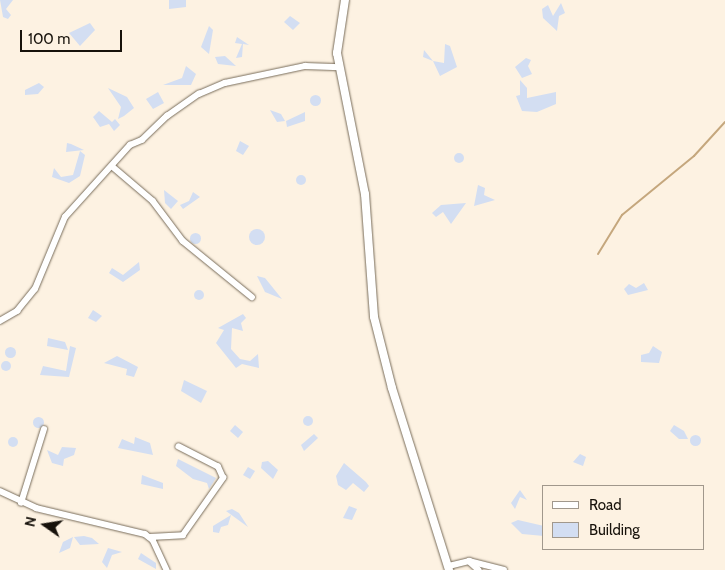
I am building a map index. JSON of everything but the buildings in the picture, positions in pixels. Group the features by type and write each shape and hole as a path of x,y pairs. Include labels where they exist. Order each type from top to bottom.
{"street":[{"path":"345,0 337,53 364,194 374,316 392,388 449,568 468,561 504,570"},
{"path":"0,321 28,299 65,217 130,145 210,88 305,66 340,67"},
{"path":"112,166 153,201 183,241 252,297"},
{"path":"22,503 44,429"},
{"path":"0,491 22,503 150,537 183,535 223,478 218,467 179,447"},
{"path":"150,537 168,570"},
{"path":"468,561 479,570"}],"waterway":[{"path":"598,254 622,215 694,156 725,122"}]}
